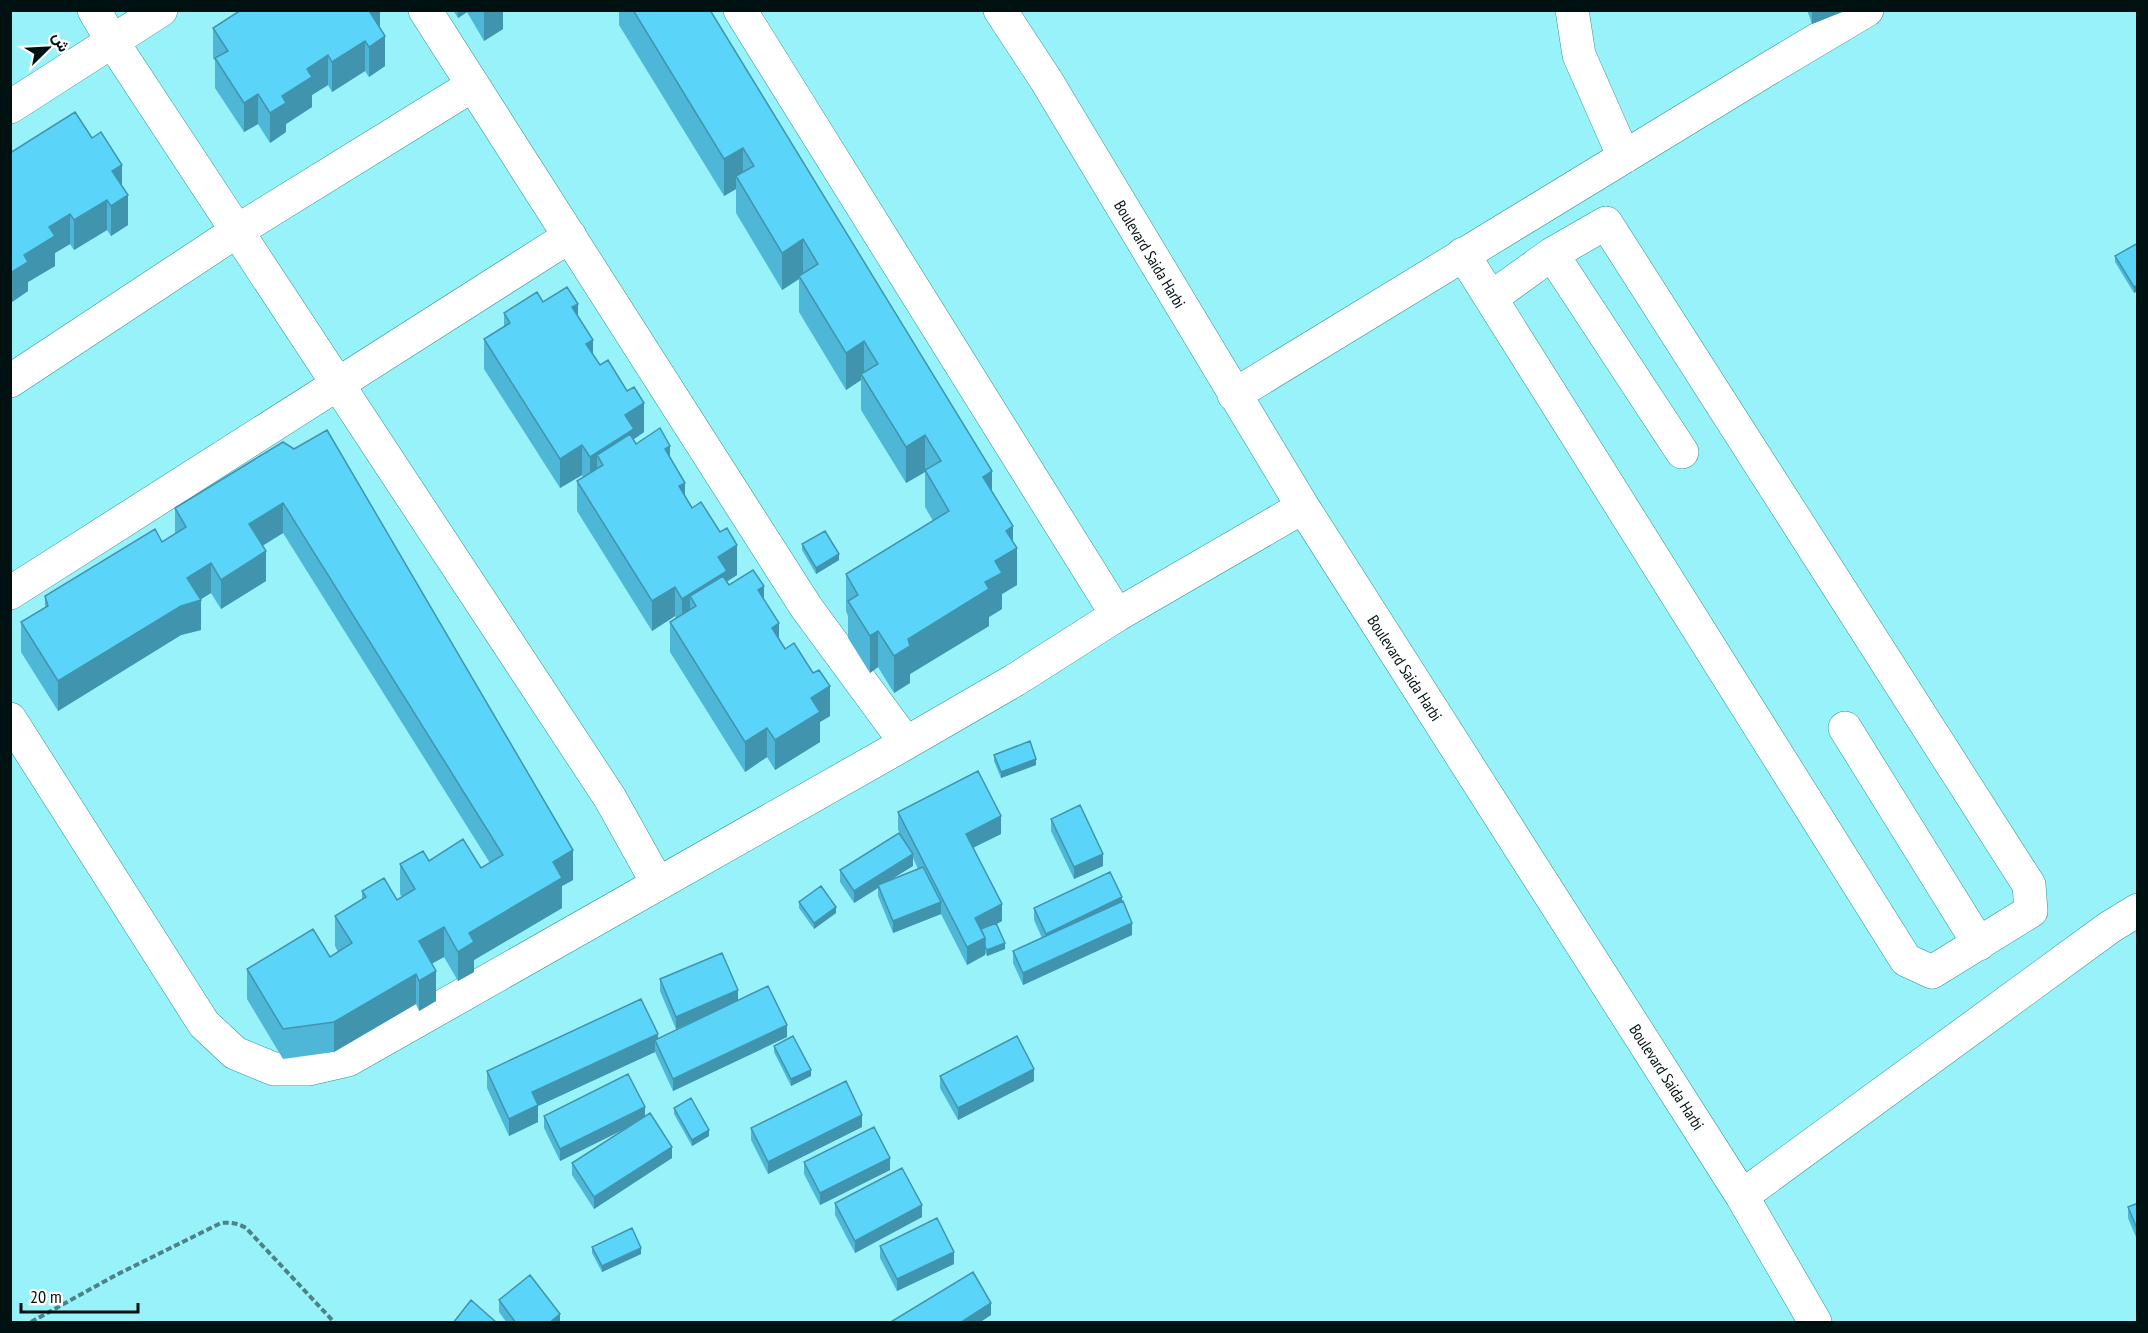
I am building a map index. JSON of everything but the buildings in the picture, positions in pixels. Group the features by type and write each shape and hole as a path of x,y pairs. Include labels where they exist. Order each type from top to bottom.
{"street":[{"path":"94,10 112,41 610,798 658,884"},
{"path":"10,107 161,10"},
{"path":"425,10 806,607 906,743"},
{"path":"740,10 1117,615"},
{"name":"Boulevard Saida Harbi","path":"1000,10 1046,80 1303,507 1742,1196 1815,1323"},
{"path":"1572,10 1579,55 1624,157"},
{"path":"1234,395 1867,10"},
{"path":"10,381 237,231 473,85"},
{"path":"1463,254 1906,960 1932,972 2031,911 2029,885 1606,223 1552,254 1491,298"},
{"path":"10,593 570,236"},
{"path":"1552,254 1682,452"},
{"path":"10,719 204,1024 236,1053 274,1069 309,1069 348,1060 906,743 1014,680 1117,615 1303,507"},
{"path":"1845,729 1979,944"},
{"path":"1742,1196 2110,927 2138,910"}],"path":[{"path":"31,1323 116,1275 221,1223 229,1222 238,1223 246,1228 334,1323"}]}
